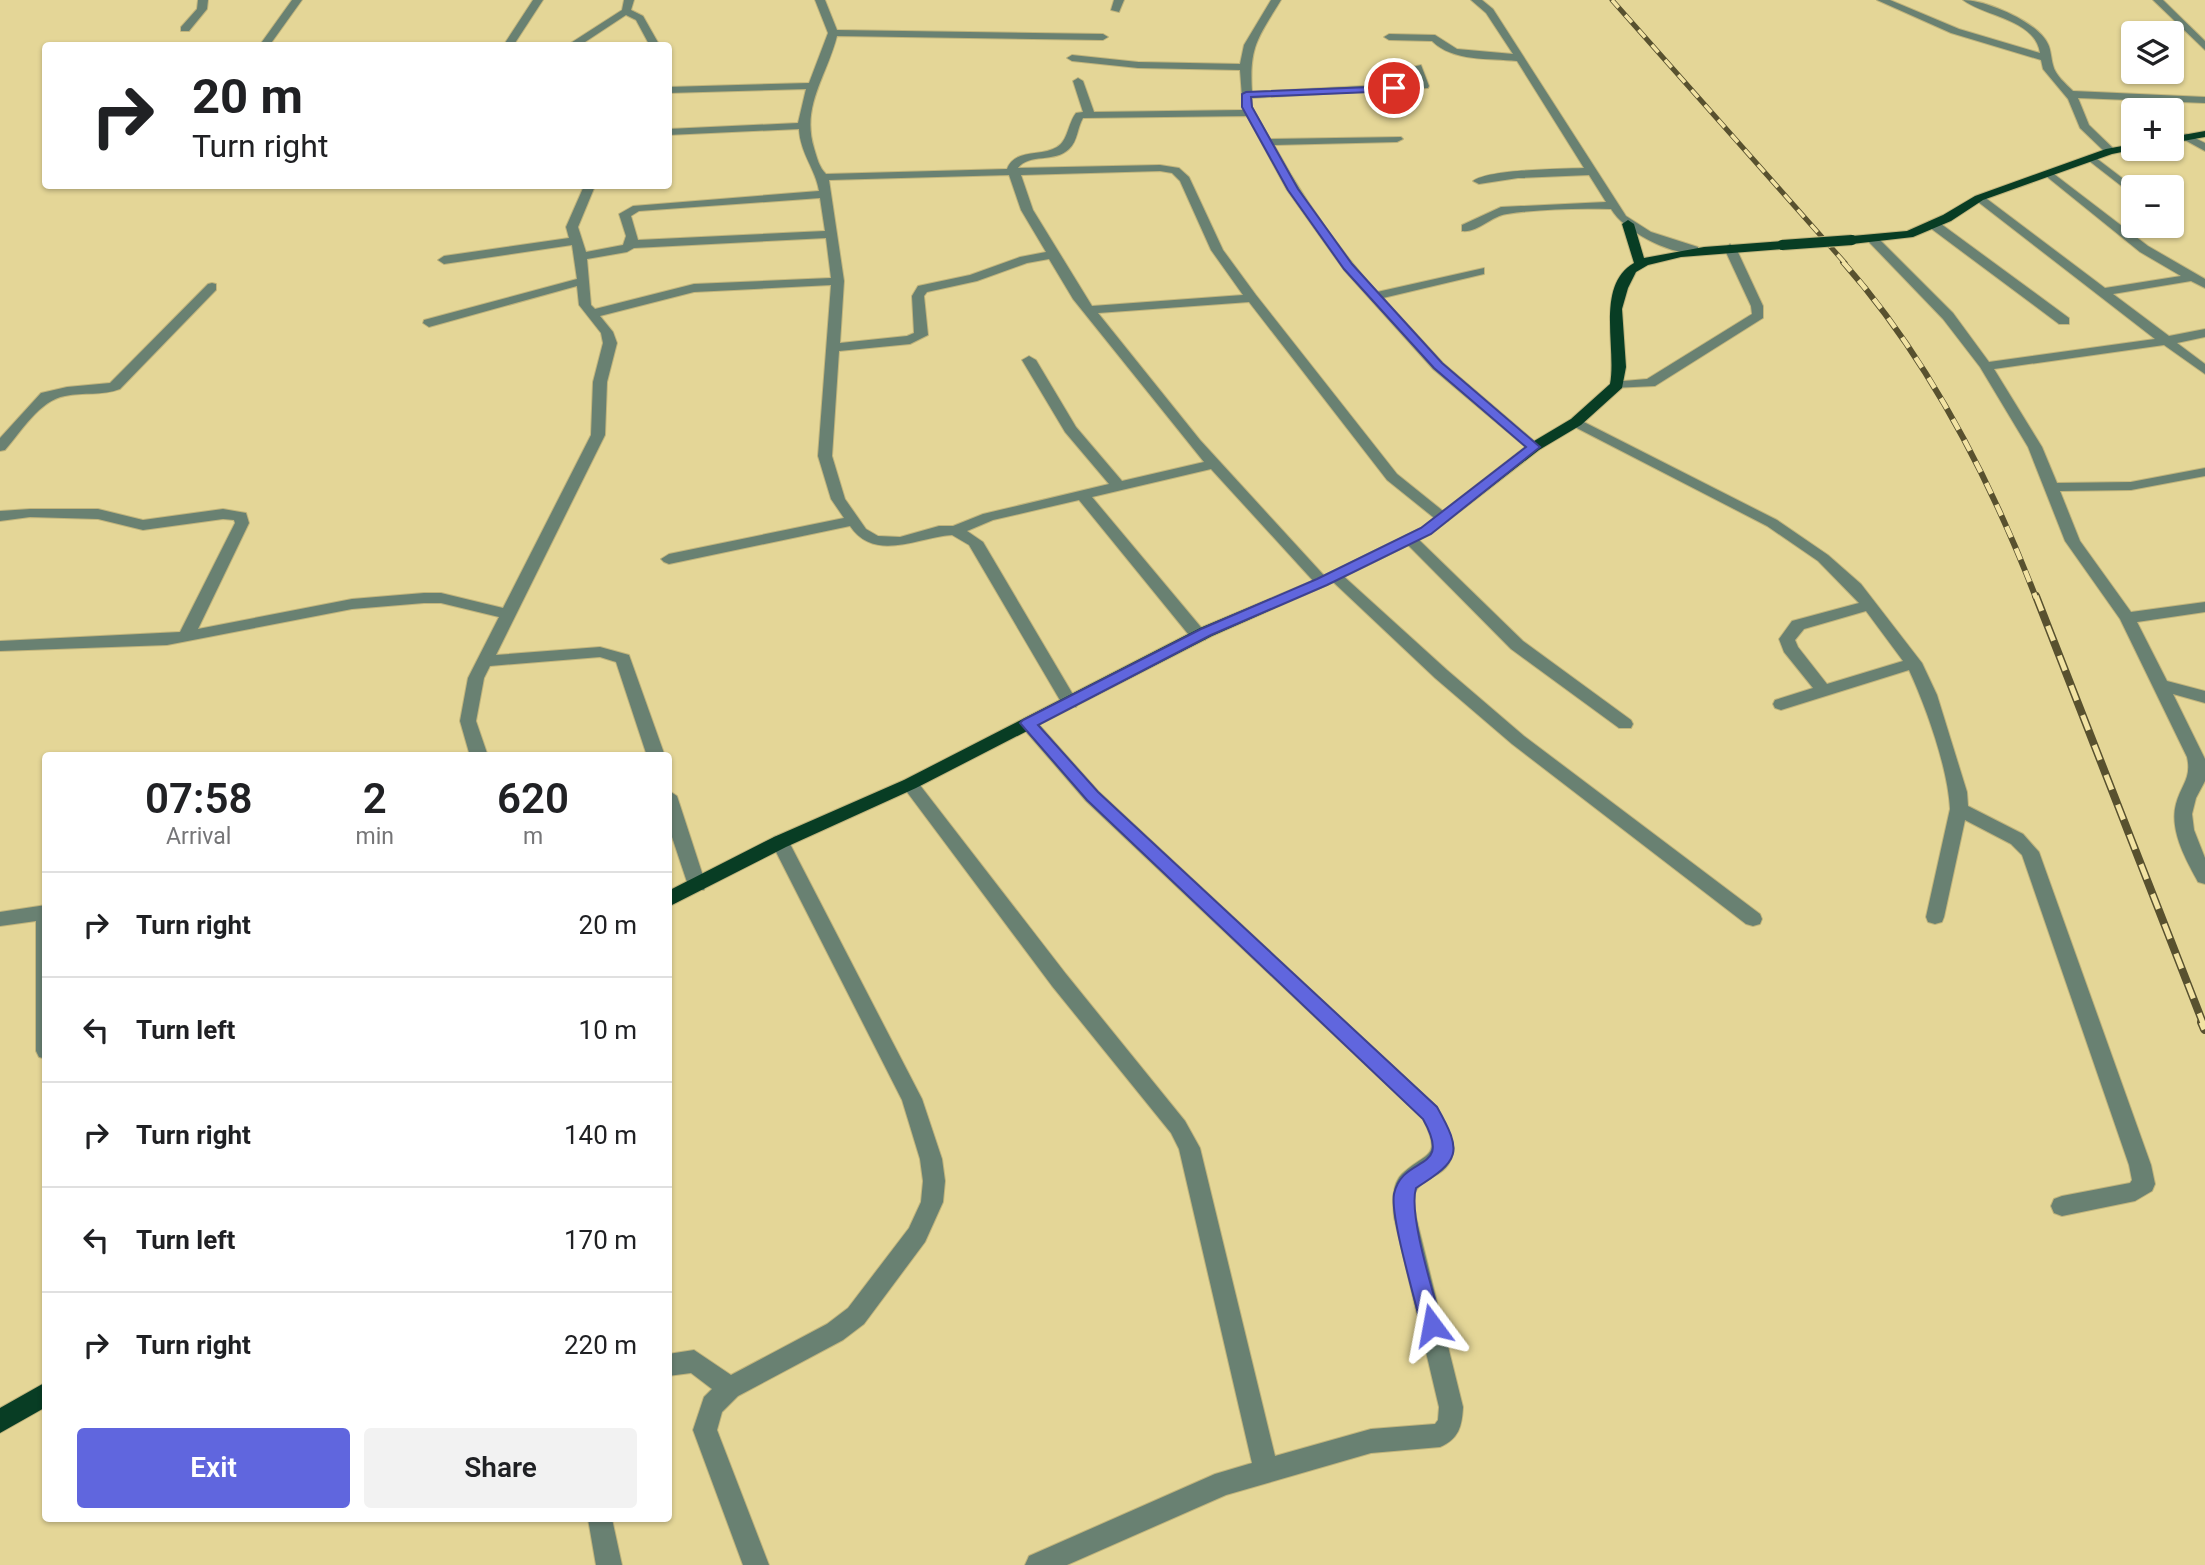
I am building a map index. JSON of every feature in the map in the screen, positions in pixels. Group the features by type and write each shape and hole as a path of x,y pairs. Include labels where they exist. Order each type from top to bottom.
{"main road":[{"path":"2184,138 2205,134"},
{"path":"672,898 780,842 910,784 1199,636 1329,579 1410,539 1443,518 1534,447 1576,422 1618,385 1615,332 1617,305 1628,275 1640,264 1694,250 1872,239 1909,234 1979,198 2121,149"},
{"path":"1628,224 1640,264"},
{"path":"0,1421 42,1395"}],"street":[{"path":"185,29 202,9 203,0"},
{"path":"267,42 279,25 284,12 297,0"},
{"path":"511,42 538,0"},
{"path":"820,0 833,33 804,105 803,127 816,172 823,177 1160,168 1175,170 1185,179 1217,250 1252,298 1392,477 1443,518"},
{"path":"1276,0 1249,45 1245,67 1246,94 1250,113 1293,190 1348,267 1438,366 1534,447"},
{"path":"1476,0 1490,11 1591,171 1628,224 1661,240 1694,250"},
{"path":"1882,0 1955,32 2046,58"},
{"path":"1968,0 2031,29 2045,45 2048,69 2070,94 2087,132 2110,151"},
{"path":"2158,0 2203,43"},
{"path":"576,42 627,6 640,18 653,42"},
{"path":"833,33 1103,37"},
{"path":"1389,37 1435,37 1443,46 1455,52 1518,58"},
{"path":"1072,58 1138,65 1245,67"},
{"path":"1246,94 1424,86 1416,67"},
{"path":"1078,81 1088,114"},
{"path":"672,90 813,86"},
{"path":"2070,94 2205,100"},
{"path":"1250,113 1088,114 1076,118 1070,142 1065,148 1021,159 1012,167 1013,172 1027,210 1077,296 1214,464 1329,579 1518,740 1753,919"},
{"path":"672,132 803,127"},
{"path":"2187,137 2205,148"},
{"path":"1267,142 1397,139"},
{"path":"2092,158 2121,182"},
{"path":"1479,181 1518,175 1591,171"},
{"path":"2050,174 2129,239 2190,278 2205,284"},
{"path":"823,177 838,281 825,456 838,499 861,532 875,540 900,542 939,531 954,530 988,517 1214,464"},
{"path":"478,752 468,721 476,678 598,435 600,382 610,343 607,332 583,299 581,256 572,227 588,189"},
{"path":"581,256 627,248 632,244 634,239 625,214 637,208 825,194"},
{"path":"1979,198 2205,370"},
{"path":"1466,228 1501,211 1581,205 1614,206"},
{"path":"1933,224 2064,321"},
{"path":"632,244 831,234"},
{"path":"1872,239 1948,316 1986,366 2035,447 2073,541 2127,618 2203,771 2184,803 2182,817 2205,877"},
{"path":"444,260 576,241"},
{"path":"1618,385 1650,383 1754,320 1758,315 1757,306 1730,248"},
{"path":"832,348 910,340 921,335 918,296 922,289 973,278 1024,260 1052,255"},
{"path":"1375,296 1480,271"},
{"path":"2101,292 2190,278"},
{"path":"429,323 582,281"},
{"path":"592,314 694,288 838,281"},
{"path":"0,447 46,396 55,392 115,386 212,287"},
{"path":"1089,310 1252,298"},
{"path":"1986,366 2205,333"},
{"path":"1029,360 1070,429 1119,487"},
{"path":"1576,422 1787,532 1835,568 1870,605 1914,663 1929,695 1958,792 1959,809 1936,918"},
{"path":"2052,487 2131,486 2205,472"},
{"path":"1082,495 1199,636"},
{"path":"0,516 30,513 98,514 143,525 223,514 242,516 242,523 186,637"},
{"path":"669,559 854,522"},
{"path":"954,530 975,542 1070,703"},
{"path":"1410,539 1517,645 1625,724"},
{"path":"0,646 186,637 352,604 424,598 441,598 506,614"},
{"path":"1824,691 1790,648 1787,639 1791,631 1798,625 1870,605"},
{"path":"2127,618 2205,607"},
{"path":"483,661 600,652 623,659 655,752"},
{"path":"1781,704 1914,663"},
{"path":"2160,685 2205,697"},
{"path":"1028,723 1092,796 1430,1113 1442,1135 1444,1151 1438,1163 1408,1182 1403,1197 1405,1217 1451,1407 1450,1425 1440,1435 1371,1441 1224,1483 1038,1565"},
{"path":"910,784 1059,980 1178,1127 1189,1148 1266,1471"},
{"path":"672,809 696,885"},
{"path":"1959,809 2017,839 2030,852 2140,1165 2144,1184 2135,1191 2062,1206"},
{"path":"757,1565 705,1430 712,1405 730,1388 835,1332 856,1315 918,1236 932,1202 934,1181 931,1159 912,1099 780,842"},
{"path":"0,919 42,912"},
{"path":"672,1364 694,1361 730,1388"},
{"path":"601,1522 609,1565"}],"railway":[{"path":"1612,0 1845,263"},
{"path":"1843,262 1903,338 1954,421 1998,509 2036,598"},
{"path":"2036,596 2203,1023"},
{"path":"2202,1022 2205,1029"}],"route":[{"path":"1394,88 1246,94 1247,107 1293,190 1348,267 1438,366 1534,447 1426,531 1322,582 1206,632 1028,723 1092,796 1430,1113 1442,1135 1444,1151 1438,1163 1408,1182 1403,1197 1405,1217 1432,1325"}]}
